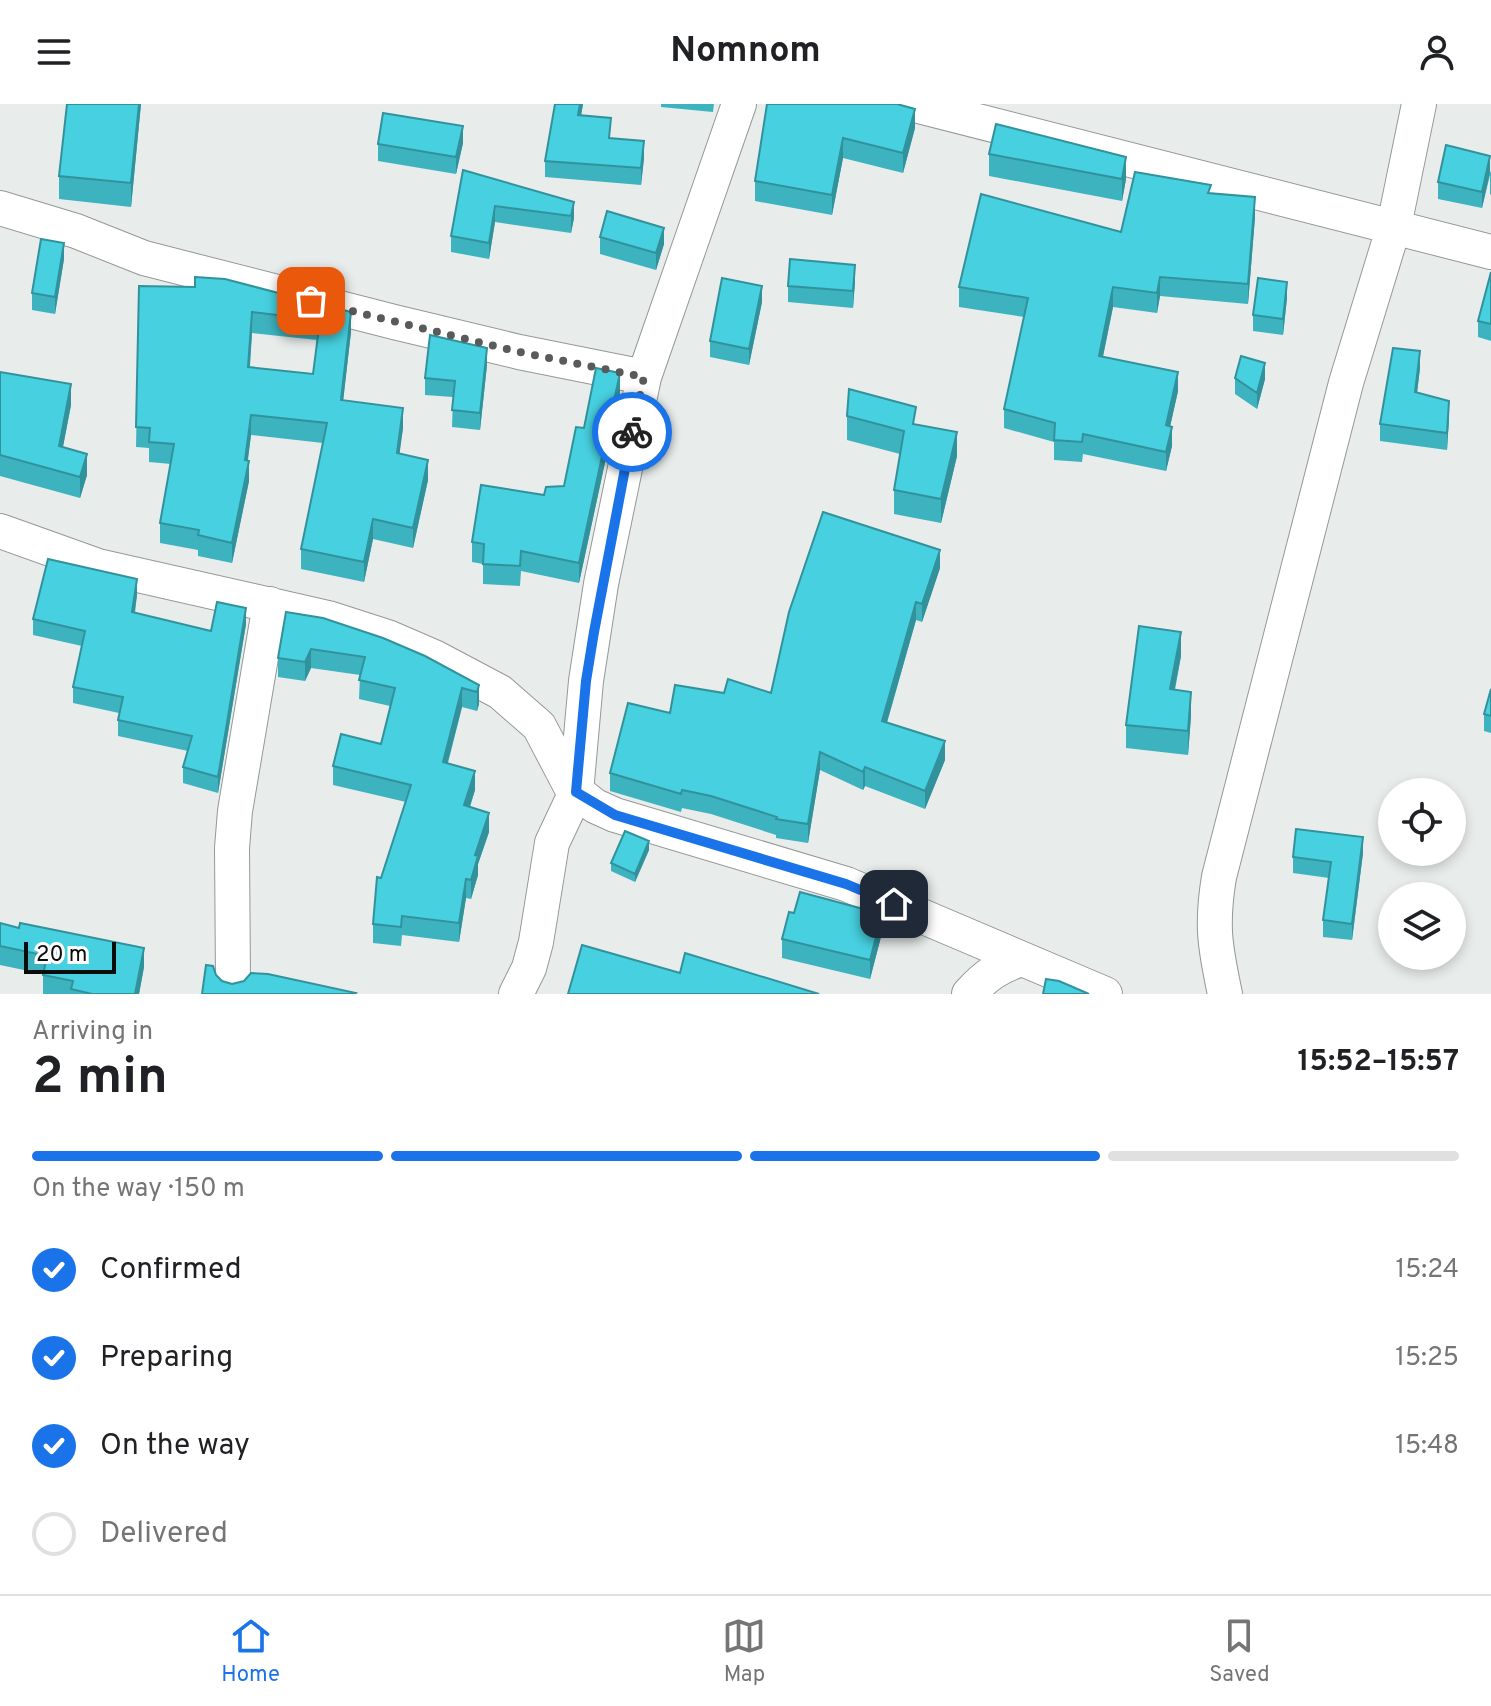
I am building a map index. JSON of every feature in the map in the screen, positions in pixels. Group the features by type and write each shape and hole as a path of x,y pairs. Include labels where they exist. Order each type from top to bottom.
{"street":[{"path":"516,994 529,968 536,942 552,843 576,792 586,681 601,584 644,377 739,104"},
{"path":"911,104 1491,252"},
{"path":"1225,994 1215,947 1213,914 1219,877 1346,383 1394,226 1419,104"},
{"path":"0,208 76,231 144,258 408,326 644,377"},
{"path":"0,531 98,566 328,618 390,638 500,692 539,726 576,792 615,815 846,884 1105,994"},
{"path":"233,982 232,848 235,811 270,604"},
{"path":"969,994 984,977 1001,966 1022,959"}],"building":[{"path":"67,104 139,104 131,183 59,176"},
{"path":"555,104 580,104 578,115 611,118 609,138 644,141 641,168 545,161"},
{"path":"767,104 897,104 915,109 903,153 843,138 832,195 755,181"},
{"path":"383,113 463,126 456,157 378,144"},
{"path":"996,124 1126,157 1122,179 989,154"},
{"path":"1446,145 1490,156 1482,192 1438,182"},
{"path":"463,170 574,202 571,216 495,206 489,243 451,236"},
{"path":"1135,172 1211,185 1208,193 1255,197 1248,284 1160,277 1157,293 1113,287 1099,356 1178,372 1166,425 1172,427 1166,452 1083,434 1082,442 1054,440 1055,423 1004,409 1028,298 959,287 981,194 1121,232"},
{"path":"607,211 664,228 656,253 600,237"},
{"path":"41,239 64,243 55,297 32,293"},
{"path":"790,259 855,265 853,291 788,286"},
{"path":"1491,272 1491,324 1478,321"},
{"path":"195,277 225,279 351,312 341,400 403,408 397,453 428,460 413,528 373,519 364,562 301,549 327,423 251,415 245,460 249,461 232,543 198,535 199,530 160,523 174,444 149,442 150,428 136,427 139,286 195,287","holes":["252,312 320,320 313,374 248,367"]},
{"path":"722,278 762,286 749,349 710,341"},
{"path":"1258,278 1287,282 1283,319 1253,315"},
{"path":"430,335 487,348 480,413 452,410 455,381 425,378"},
{"path":"1393,348 1420,351 1415,392 1449,401 1447,433 1380,424"},
{"path":"1241,356 1265,363 1257,393 1235,378"},
{"path":"596,368 620,373 579,563 521,551 520,566 483,564 484,544 472,542 481,485 544,495 546,487 564,486 576,427 584,428"},
{"path":"0,372 71,384 59,446 87,454 80,477 0,455"},
{"path":"849,389 916,407 913,424 957,432 941,499 894,490 904,431 847,416"},
{"path":"823,512 940,550 922,604 916,602 882,721 945,741 925,791 865,767 863,772 820,752 808,824 776,819 711,796 682,790 681,794 610,773 628,703 670,713 675,685 724,693 728,679 771,693 789,612"},
{"path":"48,559 137,579 132,612 211,631 217,602 246,608 218,777 183,767 192,736 118,720 123,697 73,687 85,631 33,619"},
{"path":"286,612 323,618 383,638 479,685 477,692 462,688 443,762 475,771 464,805 489,813 475,855 478,856 471,880 466,879 459,923 402,916 401,927 373,924 377,877 381,878 411,785 333,766 341,734 381,744 395,688 359,680 365,657 311,649 305,662 278,658"},
{"path":"1139,626 1181,632 1170,689 1191,692 1188,731 1126,725"},
{"path":"1491,689 1491,716 1484,714"},
{"path":"1296,829 1363,837 1352,924 1323,920 1331,862 1293,857"},
{"path":"625,831 649,841 635,874 611,863"},
{"path":"800,892 882,914 870,960 782,939 789,912 794,913"},
{"path":"0,923 19,928 20,923 144,948 135,994 92,994 71,989 73,981 43,975 47,956 0,946"},
{"path":"582,945 680,973 685,953 819,994 568,994"},
{"path":"206,965 213,966 222,981 232,984 244,981 251,973 268,974 356,993 202,994"},
{"path":"1046,979 1059,981 1089,994 1043,994"}],"way so far":[{"path":"311,301 519,352 644,377 632,432"}],"route":[{"path":"632,432 601,584 586,681 576,792 595,806 615,815 846,884 894,904"}]}
